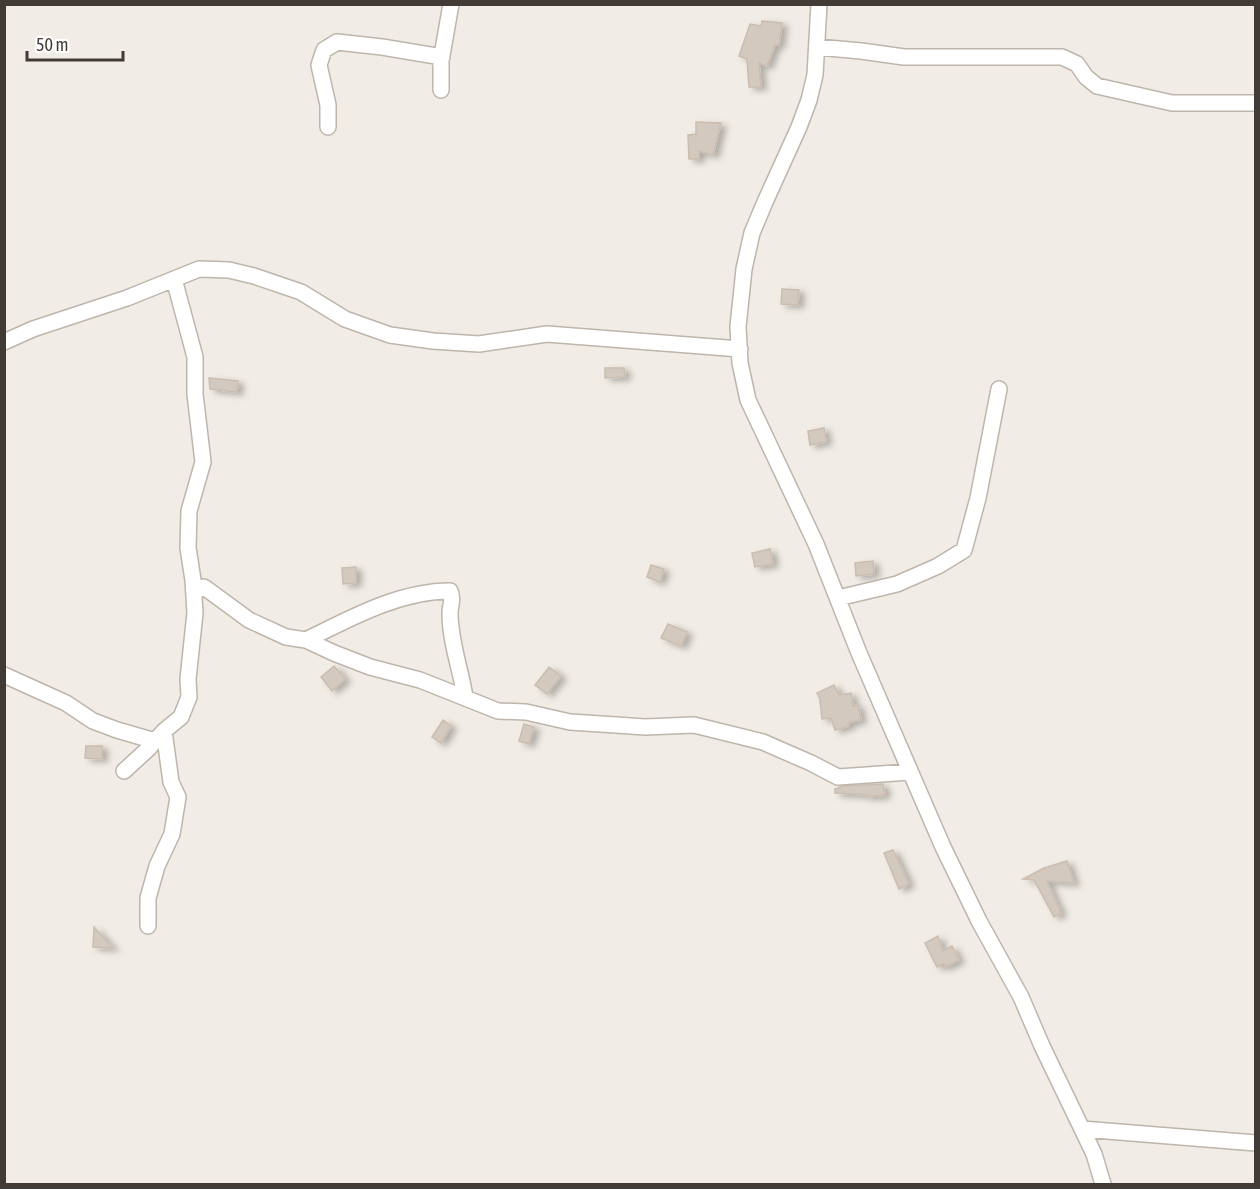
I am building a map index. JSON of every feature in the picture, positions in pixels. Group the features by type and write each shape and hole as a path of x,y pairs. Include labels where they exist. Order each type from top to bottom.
{"street":[{"path":"441,90 441,61 451,4"},
{"path":"819,4 817,47 809,100 752,233 744,269 738,327 740,363 748,400 816,544 943,847 979,921 1021,997 1094,1154 1103,1185"},
{"path":"328,127 328,105 319,65 324,50 337,42 442,57"},
{"path":"817,47 904,57 1062,57 1077,64 1086,77 1097,86 1107,89 1172,104 1256,103"},
{"path":"4,342 33,329 127,298 199,269 229,270 301,292 345,320 390,335 479,344 547,334 740,349"},
{"path":"123,771 181,717 189,697 188,679 195,613 188,548 189,511 203,462 195,394 195,357 174,279"},
{"path":"838,598 897,584 938,566 964,550 978,498 999,389"},
{"path":"194,592 204,587 249,620 286,637 306,640 370,667 420,680 498,711 526,712 570,722 645,727 694,725 711,728 737,737 763,742 838,777 910,772"},
{"path":"306,640 368,609 407,596 433,591 450,591 453,597 450,613 454,648 465,697"},
{"path":"4,675 66,703 93,721 117,730 159,736"},
{"path":"148,926 148,897 157,866 172,834 178,797 171,782 159,736"},
{"path":"1082,1129 1256,1143"}],"building":[{"path":"762,21 782,23 779,45 775,45 767,66 759,63 761,87 749,87 747,59 739,56 750,24 761,26"},
{"path":"696,122 721,123 713,155 699,151 699,159 689,159 688,135 696,134"},
{"path":"782,289 799,290 798,305 781,304"},
{"path":"605,368 624,368 625,377 605,378"},
{"path":"209,378 238,381 237,392 210,389"},
{"path":"824,428 826,442 810,445 808,431"},
{"path":"770,549 773,564 755,567 752,553"},
{"path":"873,561 874,574 856,576 855,563"},
{"path":"651,565 664,569 660,582 647,577"},
{"path":"356,567 356,583 343,584 342,568"},
{"path":"668,624 687,632 681,646 661,638"},
{"path":"334,666 345,679 332,691 321,677"},
{"path":"549,667 561,676 547,694 535,685"},
{"path":"834,685 839,695 851,693 853,706 858,705 861,720 848,723 849,726 835,730 831,718 822,719 821,701 817,693"},
{"path":"443,720 451,726 441,743 432,737"},
{"path":"524,724 534,727 529,744 519,741"},
{"path":"86,746 102,746 102,759 85,758"},
{"path":"883,784 885,795 867,797 867,795 835,793 835,789 843,786"},
{"path":"893,850 909,884 899,889 884,853"},
{"path":"1067,861 1074,883 1047,881 1061,913 1054,917 1034,880 1023,879 1044,868"},
{"path":"94,927 113,948 93,947"},
{"path":"938,936 943,951 952,946 959,960 945,967 944,964 937,967 925,943"}]}
